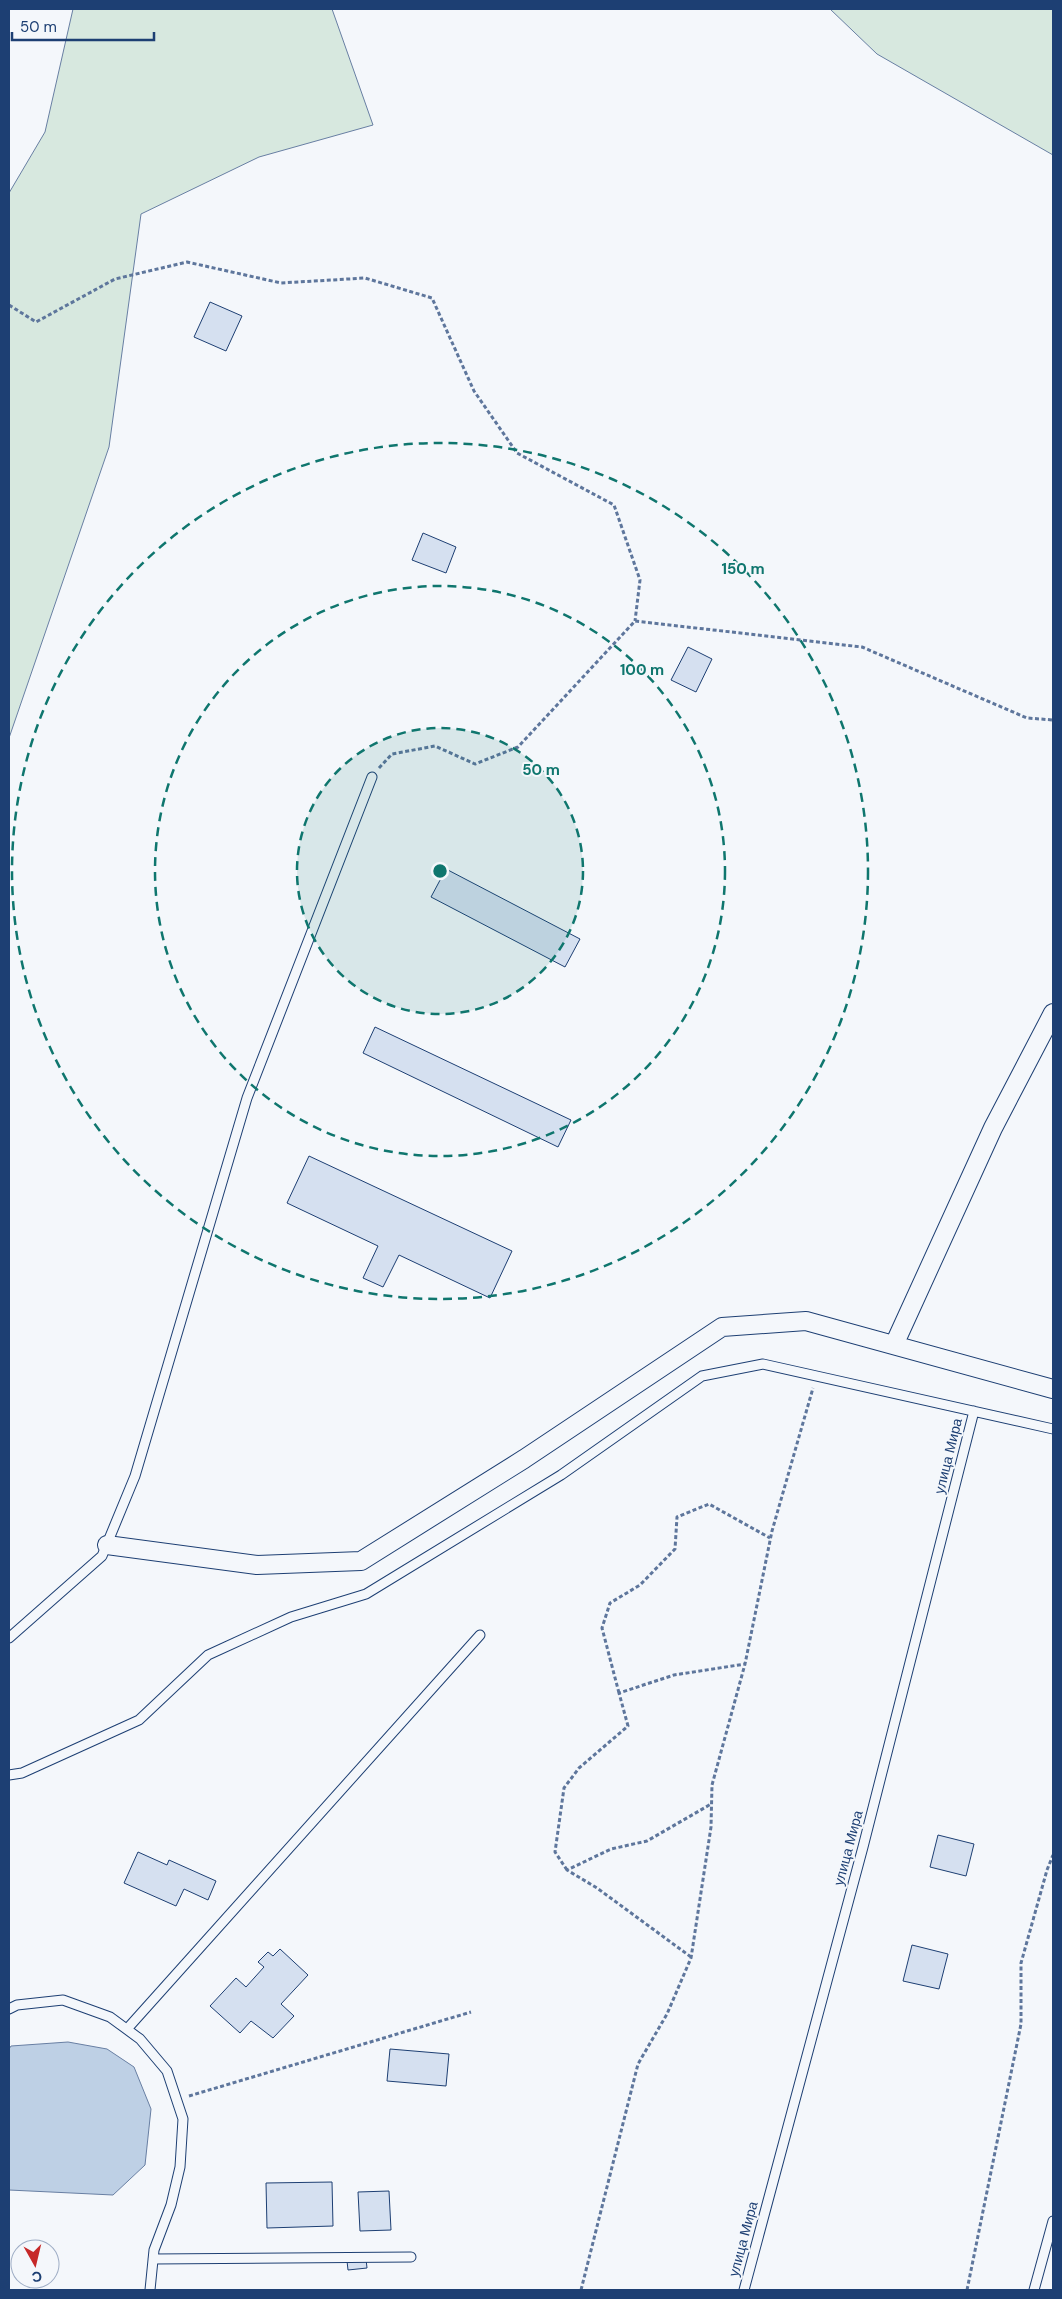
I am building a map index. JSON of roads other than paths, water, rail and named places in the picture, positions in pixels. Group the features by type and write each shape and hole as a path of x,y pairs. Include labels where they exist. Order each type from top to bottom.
{"street":[{"path":"894,1345 993,1128 1053,1013"},
{"path":"107,1545 257,1565 361,1561 524,1459 722,1327 806,1321 1053,1389"}],"lane":[{"path":"9,1638 102,1556 107,1545 135,1476 248,1098 372,777"},
{"path":"9,1775 22,1773 139,1720 208,1655 291,1617 366,1594 561,1475 702,1376 763,1364 1053,1429"},
{"name":"улица Мира","path":"744,2290 863,1847 974,1411"},
{"path":"127,2030 480,1635"},
{"path":"9,2009 17,2006 63,2000 110,2017 140,2039 167,2071 183,2119 180,2167 170,2205 154,2250 150,2290"},
{"path":"1034,2290 1053,2221"},
{"path":"152,2259 411,2257"}],"water":[{"path":"68,2042 107,2049 134,2067 151,2109 145,2165 113,2195 9,2190 9,2049 11,2046"}]}
